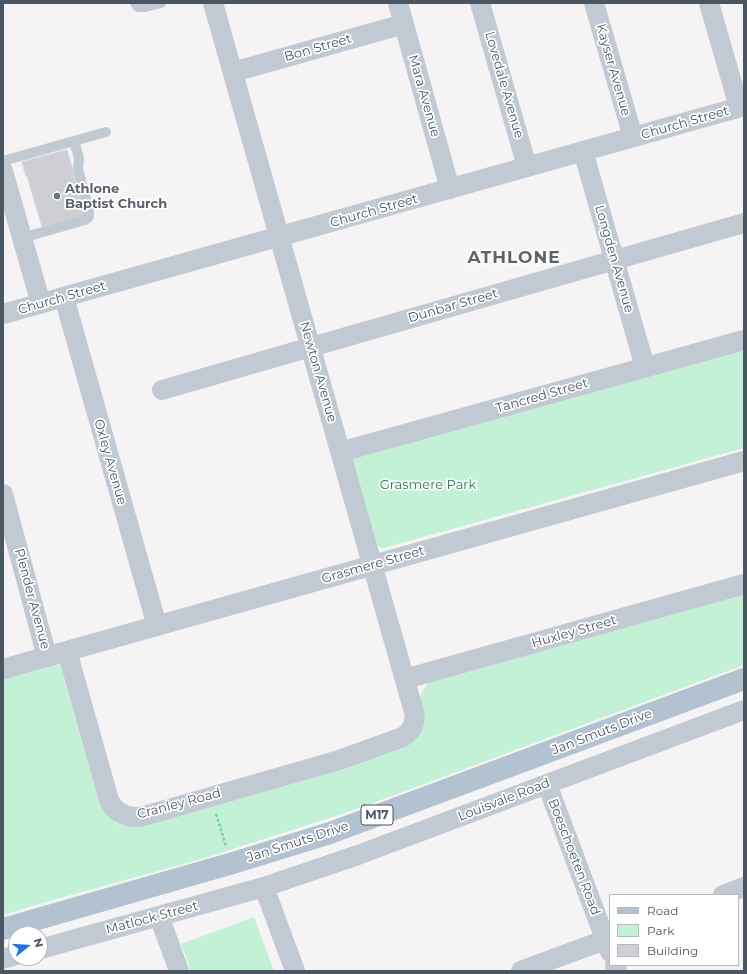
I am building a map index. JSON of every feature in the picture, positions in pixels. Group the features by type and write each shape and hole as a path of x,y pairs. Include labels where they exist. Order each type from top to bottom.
{"main road":[{"name":"Jan Smuts Drive","path":"3,929 233,863 330,833 744,679"}],"street":[{"name":"Newton Avenue","path":"213,3 405,679 415,718 412,728 403,737"},
{"name":"Mara Avenue","path":"398,3 450,189"},
{"name":"Lovedale Avenue","path":"480,3 527,167"},
{"name":"Kayser Avenue","path":"594,3 632,138"},
{"path":"709,3 742,107"},
{"name":"Bon Street","path":"233,72 404,24"},
{"name":"Church Street","path":"3,314 742,107"},
{"name":"Longden Avenue","path":"583,151 645,367"},
{"path":"3,171 41,304"},
{"name":"Dunbar Street","path":"162,390 744,223"},
{"name":"Oxley Avenue","path":"64,297 157,626"},
{"name":"Tancred Street","path":"340,452 744,340"},
{"name":"Grasmere Street","path":"3,669 744,461"},
{"name":"Plender Avenue","path":"3,494 48,657"},
{"name":"Huxley Street","path":"405,679 744,584"},
{"name":"Cranley Road","path":"67,651 109,800 114,809 124,815 137,817 210,797 339,760 403,737"},
{"name":"Louisvale Road","path":"264,887 358,855 744,710"},
{"name":"Boeschoeten Road","path":"547,784 608,943"},
{"path":"264,887 295,971"},
{"name":"Matlock Street","path":"48,947 264,887"},
{"path":"726,894 744,887"},
{"path":"159,916 179,971"},
{"path":"521,971 608,943"}],"lane":[{"path":"135,4 141,8 161,3"},
{"path":"3,161 106,132"},
{"path":"22,238 85,220 89,216 89,210 78,169 79,158 74,141"}],"path":[{"path":"210,797 227,851"}],"green space":[{"name":"Grasmere Park","path":"744,346 744,448 383,548 376,546 351,458"},
{"path":"744,592 744,665 354,810 205,858 3,915 3,676 59,661 97,794 110,818 119,825 129,826 408,743 413,718 419,700 422,692 431,681"},
{"path":"254,917 274,971 191,971 181,944"}],"building":[{"name":"Athlone Baptist Church","path":"67,150 86,215 42,227 22,162"}],"place":[{"name":"Athlone Baptist Church","path":"57,196"}],"district":[{"name":"ATHLONE","path":"514,258"}]}
